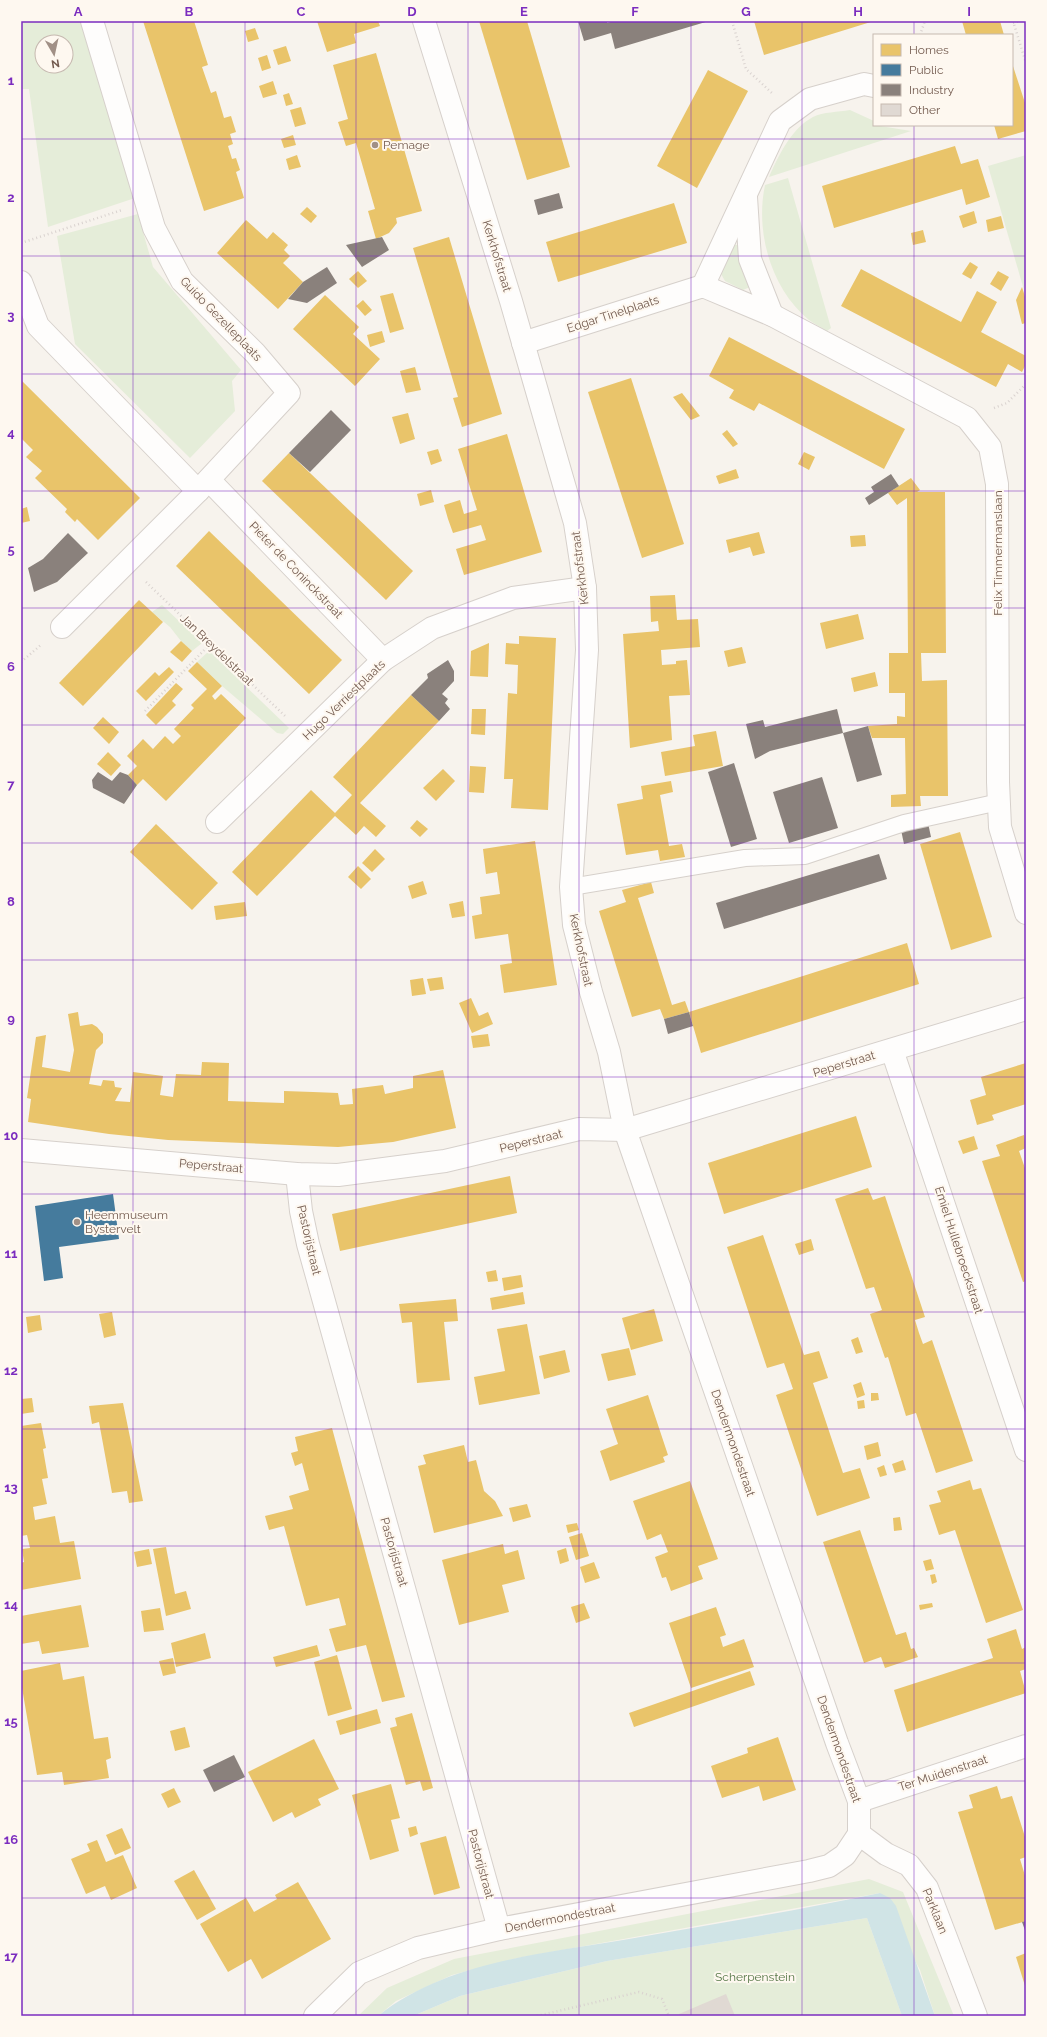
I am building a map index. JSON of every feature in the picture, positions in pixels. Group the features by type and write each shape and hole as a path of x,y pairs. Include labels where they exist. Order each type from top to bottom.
{"street":[{"name":"Guido Gezelleplaats","path":"62,627 204,486 289,392 256,353 182,281 154,228 92,21"},
{"name":"Kerkhofstraat","path":"424,21 523,343 575,522 584,588 587,650 571,887 574,925 591,992 609,1052 625,1130"},
{"path":"772,315 702,286 780,121 810,98 864,84 873,86"},
{"path":"746,193 750,259 772,315"},
{"path":"21,282 38,326 204,486"},
{"name":"Edgar Tinelplaats","path":"523,343 702,286"},
{"name":"Felix Timmermanslaan","path":"772,315 967,418 990,447 998,484 1000,827 1026,913"},
{"name":"Pieter de Coninckstraat","path":"204,486 383,660"},
{"name":"Hugo Verriestplaats","path":"217,822 307,736 383,660 432,628 513,598 584,588"},
{"name":"Peperstraat","path":"21,1150 296,1174 338,1175 445,1161 578,1129 625,1130 1026,1009"},
{"name":"Emiel Hullebroeckstraat","path":"892,1050 1026,1450"},
{"name":"Dendermondestraat","path":"315,2016 359,1974 418,1948 499,1929 829,1866 845,1855 859,1834 859,1801 834,1735 625,1130"},
{"name":"Pastorijstraat","path":"296,1174 301,1211 308,1244 499,1929"},
{"name":"Ter Muidenstraat","path":"859,1801 1026,1746"},
{"name":"Parklaan","path":"859,1834 886,1854 909,1865 927,1888 976,2016"}],"lane":[{"path":"571,887 745,858 806,856 904,823 999,802"}],"path":[{"path":"732,21 746,69 792,112"},
{"path":"920,34 925,21"},
{"path":"1019,21 1013,22 1026,63"},
{"path":"21,243 147,202"},
{"path":"967,418 1007,403 1026,384"},
{"name":"Jan Breydelstraat","path":"126,564 211,643 307,736"},
{"path":"145,711 211,643"},
{"path":"537,2016 639,1992 662,1999 669,2016"}],"green space":[{"path":"21,21 82,21 135,198 48,227 29,89 21,89"},
{"path":"850,110 873,121 873,126 911,131 769,177 786,143 798,128 813,117 831,112"},
{"path":"1026,155 1026,297 988,166"},
{"path":"788,178 831,328 827,331 809,320 796,307 776,276 769,258 762,222 762,203 765,185"},
{"path":"138,214 153,267 241,370 232,381 235,411 190,458 75,344 57,236"},
{"path":"731,245 738,245 750,287 743,290 725,281 720,272"},
{"path":"162,605 202,643 192,651 181,641 170,627 152,612"},
{"path":"209,651 289,728 283,734 277,733 222,686 197,662"},
{"path":"869,1879 903,1892 954,2016 935,2016 920,1970 880,1893 518,1958 452,1975 396,2001 378,2016 358,2016 387,1988 454,1959"},
{"name":"Scherpenstein","path":"867,1918 902,2016 413,2016 460,1996 607,1961"}],"shaded area":[{"path":"880,1893 890,1898 896,1906 935,2016 902,2016 867,1918 607,1961 460,1996 413,2016 378,2016 404,1998 433,1983 463,1972 495,1963 560,1950 784,1912"}],"building: Homes":[{"path":"143,21 194,21 208,65 202,67 211,93 216,91 224,118 231,116 236,132 230,134 233,144 228,146 232,159 236,158 240,170 236,172 244,198 204,211"},
{"path":"317,21 378,21 380,26 354,34 356,43 327,52"},
{"path":"479,21 527,21 570,167 527,180"},
{"path":"754,21 874,21 764,55"},
{"path":"962,21 1000,21 1004,34 966,34"},
{"path":"255,28 259,39 248,42 245,31"},
{"path":"286,46 291,61 278,65 273,50"},
{"path":"376,53 422,211 396,218 397,223 389,233 376,239 368,211 375,209 356,143 346,146 338,122 348,119 333,65"},
{"path":"267,55 271,68 262,71 258,58"},
{"path":"1013,66 1026,106 1026,131 998,139 994,126 1013,126"},
{"path":"708,70 748,91 697,188 657,166"},
{"path":"273,81 277,94 263,98 259,86"},
{"path":"289,93 293,104 286,106 283,95"},
{"path":"301,107 306,124 295,127 290,110"},
{"path":"293,135 296,145 284,148 281,139"},
{"path":"955,146 961,164 978,159 990,197 966,205 962,189 834,228 822,186"},
{"path":"297,155 301,167 289,170 286,159"},
{"path":"674,203 687,243 558,282 546,242"},
{"path":"307,207 317,216 311,223 300,214"},
{"path":"974,211 977,223 963,228 959,216"},
{"path":"1001,216 1004,228 988,232 986,220"},
{"path":"246,220 267,239 273,232 288,245 284,250 290,256 283,263 303,282 278,309 217,253"},
{"path":"923,230 926,242 913,245 911,233"},
{"path":"449,237 502,414 462,427 453,398 458,397 413,248"},
{"path":"970,262 978,267 971,279 962,274"},
{"path":"861,269 961,322 977,291 997,302 981,332 1026,356 1026,364 1022,372 1008,364 996,387 841,306"},
{"path":"358,271 367,281 358,288 349,279"},
{"path":"998,271 1009,277 1001,291 990,284"},
{"path":"1022,287 1026,300 1026,323 1022,324 1016,300"},
{"path":"393,293 404,329 390,333 380,296"},
{"path":"325,295 359,327 353,334 380,359 355,386 293,329"},
{"path":"363,300 372,310 365,316 356,306"},
{"path":"382,331 385,342 370,347 367,335"},
{"path":"729,337 905,429 884,469 759,403 754,411 729,398 734,390 709,376"},
{"path":"415,367 421,390 406,393 400,371"},
{"path":"631,378 684,544 642,558 588,392"},
{"path":"21,380 140,498 98,540 77,519 75,522 65,512 67,509 35,478 42,471 26,457 33,450 21,438"},
{"path":"682,393 700,416 691,420 673,397"},
{"path":"408,413 415,439 400,444 392,417"},
{"path":"727,430 738,444 733,447 722,434"},
{"path":"507,434 542,552 464,575 456,549 486,540 481,525 453,533 448,519 444,505 460,500 464,514 477,510 458,449"},
{"path":"438,449 442,461 431,465 427,452"},
{"path":"804,452 815,457 809,470 798,464"},
{"path":"289,453 413,571 386,600 262,481"},
{"path":"736,469 739,478 719,484 716,476"},
{"path":"911,478 920,490 917,492 945,492 946,653 921,653 922,681 947,680 948,796 920,796 921,806 891,807 891,795 906,794 905,738 872,738 868,726 897,724 897,716 905,717 905,693 889,693 889,653 908,653 907,498 897,505 888,493"},
{"path":"431,490 434,502 420,506 417,494"},
{"path":"27,507 30,521 21,523 21,509"},
{"path":"209,531 342,660 309,694 176,566"},
{"path":"759,532 765,553 753,556 750,547 729,553 726,540"},
{"path":"865,535 866,546 851,547 850,536"},
{"path":"675,595 677,620 698,619 700,647 661,650 662,665 676,664 676,661 687,660 690,695 669,696 672,740 630,748 623,634 659,631 658,621 651,622 650,596"},
{"path":"139,600 163,622 83,706 59,683"},
{"path":"858,614 864,639 826,649 820,623"},
{"path":"519,636 556,638 548,810 511,808 513,779 504,779 508,693 517,694 518,665 505,664 506,643 519,644"},
{"path":"181,641 192,651 182,662 170,652"},
{"path":"489,643 488,677 470,676 471,651"},
{"path":"742,647 746,663 728,667 724,651"},
{"path":"197,662 222,686 212,696 215,700 221,694 246,718 166,801 143,779 137,785 128,775 137,766 127,756 143,739 153,749 165,736 173,744 181,736 174,729 194,708 191,705 207,689 188,671"},
{"path":"169,667 174,672 146,701 136,691 155,672 159,676"},
{"path":"875,672 878,686 854,692 851,678"},
{"path":"176,683 183,689 172,701 176,705 156,725 146,715"},
{"path":"411,695 439,721 360,803 386,826 376,837 364,826 356,835 335,816 257,896 232,872 311,790 335,813 352,795 333,777"},
{"path":"472,709 486,709 485,735 471,734"},
{"path":"103,717 119,732 109,744 93,728"},
{"path":"716,731 723,766 665,776 661,752 695,746 693,735"},
{"path":"108,752 121,765 111,776 97,764"},
{"path":"470,766 486,767 484,793 469,792"},
{"path":"443,769 455,781 436,801 423,788"},
{"path":"671,781 673,792 660,795 669,846 682,844 685,857 660,861 658,850 626,855 617,804 643,799 641,786"},
{"path":"417,820 428,829 420,837 410,828"},
{"path":"156,824 218,883 192,910 130,852"},
{"path":"960,832 992,937 951,950 920,844"},
{"path":"535,841 557,985 504,993 500,965 512,963 508,934 475,939 472,916 482,914 480,897 500,894 497,872 486,874 483,849"},
{"path":"375,849 385,859 372,872 362,863"},
{"path":"358,866 371,879 361,889 348,877"},
{"path":"423,881 427,894 412,899 408,886"},
{"path":"651,882 654,893 638,898 672,1005 685,1001 689,1012 664,1019 660,1009 632,1017 599,911 626,902 622,890"},
{"path":"463,901 465,916 452,918 449,904"},
{"path":"245,902 247,916 216,920 214,906"},
{"path":"907,943 919,984 701,1053 689,1012"},
{"path":"442,977 444,989 430,991 427,979"},
{"path":"423,978 426,994 412,996 410,980"},
{"path":"471,998 479,1016 488,1012 493,1024 472,1033 459,1003"},
{"path":"78,1012 80,1026 92,1024 103,1034 103,1043 96,1050 89,1084 101,1086 103,1080 114,1081 115,1087 122,1088 115,1101 130,1102 133,1072 163,1076 160,1095 173,1097 176,1074 201,1075 202,1062 229,1063 228,1101 284,1103 284,1091 313,1092 338,1093 340,1105 353,1104 352,1089 383,1085 385,1094 413,1088 413,1076 443,1070 456,1128 393,1142 338,1147 168,1140 109,1134 28,1122 31,1099 27,1098 36,1037 46,1035 42,1067 70,1072 74,1050 68,1014"},
{"path":"488,1034 490,1046 473,1048 471,1036"},
{"path":"1026,1063 1026,1104 992,1115 994,1120 977,1125 970,1100 986,1095 981,1077"},
{"path":"856,1116 872,1167 724,1214 708,1163"},
{"path":"1024,1135 1026,1148 1019,1151 1026,1171 1026,1281 1023,1282 982,1161 1000,1156 996,1145"},
{"path":"974,1136 978,1149 963,1154 958,1141"},
{"path":"510,1176 517,1213 340,1251 332,1214"},
{"path":"868,1188 873,1200 885,1196 925,1317 915,1320 919,1333 923,1344 932,1340 973,1461 936,1473 916,1413 906,1416 888,1357 885,1358 870,1314 882,1310 874,1287 866,1289 835,1199"},
{"path":"763,1235 804,1355 819,1351 828,1378 813,1383 843,1473 860,1468 870,1498 817,1516 776,1395 793,1389 784,1363 767,1368 727,1247"},
{"path":"811,1239 814,1250 799,1255 795,1244"},
{"path":"496,1270 498,1281 488,1282 486,1272"},
{"path":"521,1275 523,1287 504,1291 502,1278"},
{"path":"523,1292 525,1304 492,1310 490,1298"},
{"path":"456,1299 458,1321 444,1322 450,1380 417,1383 412,1322 402,1323 399,1304"},
{"path":"654,1309 663,1341 631,1350 622,1318"},
{"path":"112,1312 116,1335 104,1338 99,1314"},
{"path":"40,1315 42,1330 28,1333 26,1317"},
{"path":"527,1324 540,1394 479,1405 474,1377 505,1371 497,1329"},
{"path":"858,1337 863,1352 856,1354 851,1340"},
{"path":"629,1348 636,1375 608,1381 601,1354"},
{"path":"565,1350 570,1372 544,1379 539,1356"},
{"path":"861,1382 865,1395 857,1398 853,1385"},
{"path":"871,1393 878,1393 879,1400 871,1401"},
{"path":"648,1395 668,1455 663,1457 665,1462 610,1481 600,1451 618,1444 606,1409"},
{"path":"32,1398 34,1412 21,1414 21,1399"},
{"path":"864,1400 865,1408 858,1409 857,1401"},
{"path":"123,1403 143,1501 129,1503 127,1491 112,1493 99,1422 92,1424 89,1406"},
{"path":"41,1423 46,1448 43,1449 48,1478 42,1479 47,1504 33,1507 35,1520 55,1516 60,1543 74,1541 81,1579 21,1590 21,1563 24,1562 22,1549 30,1548 27,1535 21,1536 21,1426"},
{"path":"332,1428 405,1697 382,1702 366,1645 336,1652 329,1629 346,1625 339,1598 306,1606 284,1526 269,1530 265,1516 293,1509 289,1496 309,1490 302,1463 295,1466 291,1453 298,1451 295,1437"},
{"path":"878,1442 881,1456 867,1460 864,1446"},
{"path":"464,1445 468,1462 476,1460 484,1491 495,1501 503,1516 434,1533 418,1466 426,1464 423,1455"},
{"path":"903,1460 906,1470 895,1473 892,1464"},
{"path":"884,1465 887,1475 880,1477 877,1468"},
{"path":"970,1480 973,1490 981,1488 1023,1610 986,1623 955,1530 939,1535 929,1505 941,1502 937,1491"},
{"path":"690,1481 718,1559 698,1566 703,1579 671,1591 666,1577 662,1578 655,1557 668,1552 661,1534 647,1540 633,1501"},
{"path":"527,1504 531,1517 513,1522 509,1508"},
{"path":"900,1517 902,1530 894,1531 893,1518"},
{"path":"577,1523 579,1530 568,1533 566,1525"},
{"path":"860,1530 896,1635 906,1632 911,1649 914,1648 918,1657 885,1668 881,1657 864,1663 823,1542"},
{"path":"582,1533 589,1556 576,1560 569,1537"},
{"path":"503,1544 505,1554 518,1550 525,1579 502,1585 509,1612 459,1625 442,1560"},
{"path":"166,1547 175,1594 186,1591 191,1609 166,1616 153,1549"},
{"path":"566,1548 569,1561 560,1564 557,1551"},
{"path":"149,1549 152,1564 137,1567 134,1552"},
{"path":"931,1559 934,1569 926,1571 923,1561"},
{"path":"594,1562 600,1578 585,1583 580,1567"},
{"path":"935,1574 937,1582 932,1584 930,1575"},
{"path":"584,1603 590,1618 576,1623 571,1607"},
{"path":"932,1603 933,1607 920,1610 919,1605"},
{"path":"81,1605 89,1647 42,1654 39,1641 21,1644 21,1616"},
{"path":"716,1607 726,1635 720,1637 723,1647 744,1639 754,1667 691,1688 669,1623"},
{"path":"160,1608 164,1630 144,1632 141,1611"},
{"path":"1016,1629 1022,1649 1026,1647 1026,1669 1020,1671 1026,1693 907,1732 894,1690 993,1658 987,1639"},
{"path":"205,1633 211,1658 176,1667 171,1643"},
{"path":"317,1645 320,1656 276,1667 273,1657"},
{"path":"337,1655 352,1709 328,1716 314,1662"},
{"path":"173,1658 176,1673 163,1676 159,1661"},
{"path":"60,1663 63,1680 84,1676 94,1739 108,1737 111,1758 106,1760 109,1778 64,1785 62,1772 37,1775 21,1682 21,1671"},
{"path":"750,1671 755,1685 634,1727 629,1713"},
{"path":"377,1709 381,1723 340,1735 336,1721"},
{"path":"412,1713 433,1788 423,1791 420,1781 406,1785 390,1728 397,1726 395,1718"},
{"path":"185,1727 190,1747 175,1751 170,1731"},
{"path":"778,1737 796,1790 763,1801 759,1786 722,1798 711,1766 748,1753 747,1748"},
{"path":"314,1739 339,1789 318,1799 321,1805 295,1818 292,1812 273,1822 248,1772"},
{"path":"391,1784 400,1818 391,1820 399,1851 370,1860 352,1795"},
{"path":"997,1786 1001,1799 1012,1796 1026,1840 1026,1857 1020,1859 1026,1879 1026,1921 995,1930 958,1812 973,1808 969,1795"},
{"path":"174,1788 181,1802 168,1808 161,1794"},
{"path":"416,1826 418,1834 410,1837 408,1828"},
{"path":"122,1828 131,1848 115,1855 106,1835"},
{"path":"446,1836 460,1888 434,1895 420,1843"},
{"path":"97,1840 106,1862 123,1855 137,1888 111,1900 105,1886 86,1894 71,1859 90,1851 87,1844"},
{"path":"194,1870 216,1909 197,1920 174,1881"},
{"path":"298,1882 331,1939 262,1979 251,1959 228,1972 200,1924 246,1898 254,1912 277,1899 275,1895"},
{"path":"1026,1953 1026,1989 1016,1957"}],"building: Public":[{"name":"Heemmuseum Bystervelt","path":"113,1194 119,1239 59,1247 63,1278 44,1281 35,1206"}],"building: Industry":[{"path":"578,21 607,21 607,23 614,21 709,21 615,49 611,33 584,41"},
{"path":"559,193 563,208 538,215 534,200"},
{"path":"382,237 389,250 362,267 346,245"},
{"path":"327,267 337,283 307,303 288,299 303,282"},
{"path":"331,410 351,430 310,472 289,453"},
{"path":"891,474 899,486 869,505 865,498 874,492 871,487"},
{"path":"68,533 88,553 57,582 34,592 28,568 43,559"},
{"path":"448,660 454,671 454,681 442,694 448,699 445,703 450,709 439,721 411,695 428,678 427,674"},
{"path":"837,709 843,733 770,751 755,759 746,724 763,720 765,727"},
{"path":"868,726 882,775 857,782 843,733"},
{"path":"734,763 757,839 731,847 708,772"},
{"path":"98,772 112,781 120,772 128,775 137,785 124,804 93,788 92,780"},
{"path":"822,777 838,828 789,843 773,792"},
{"path":"928,823 931,837 904,844 901,830"},
{"path":"879,854 887,879 724,929 716,903"},
{"path":"689,1012 693,1026 668,1034 664,1019"},
{"path":"234,1755 245,1777 214,1792 203,1770"},
{"path":"1026,1921 1026,1933 1022,1922"}],"building: Other":[{"path":"726,1994 735,2016 680,2016 679,2014"}],"place":[{"name":"Pemage","path":"375,145"},
{"name":"Heemmuseum Bystervelt","path":"77,1222"}]}
